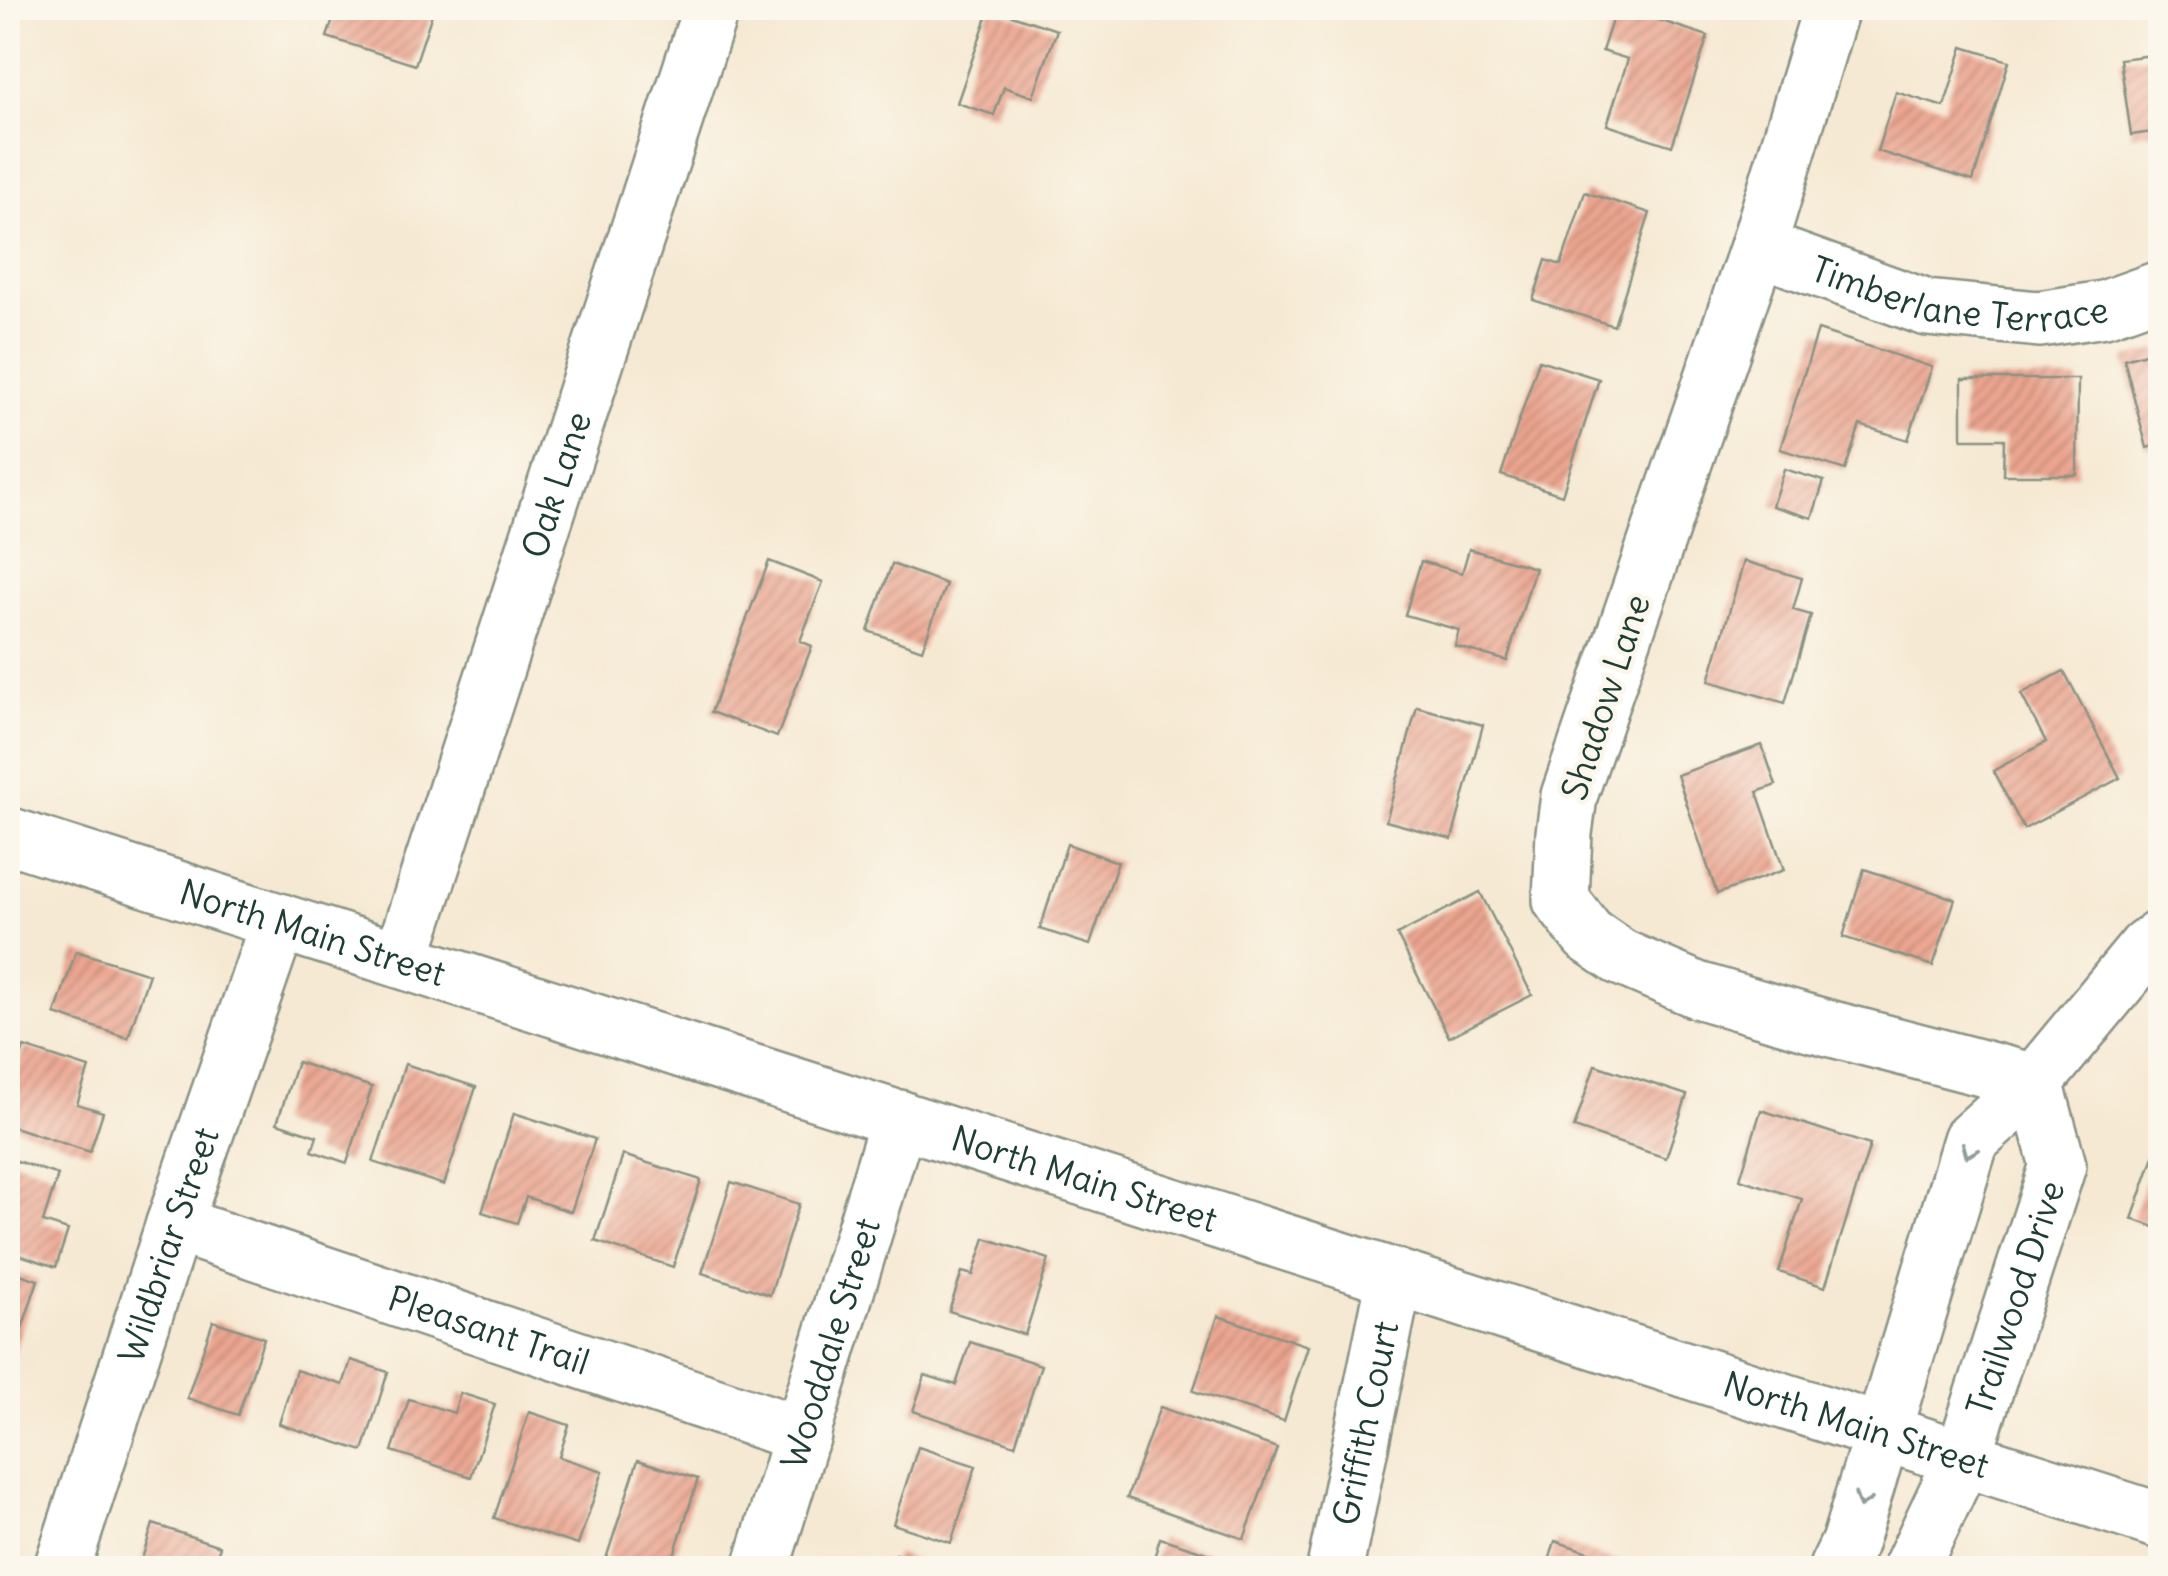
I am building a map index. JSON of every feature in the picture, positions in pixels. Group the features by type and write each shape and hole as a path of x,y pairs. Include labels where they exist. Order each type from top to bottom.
{"street":[{"name":"Oak Lane","path":"401,960 710,8"},
{"name":"Shadow Lane","path":"1831,8 1758,246 1569,796 1561,900 1588,934 1620,957 1697,990 2035,1082"},
{"name":"Timberlane Terrace","path":"1758,246 1927,308 2039,319 2104,310 2160,290"},
{"name":"North Main Street","path":"8,834 2160,1521"},
{"name":"Wildbriar Street","path":"62,1568 174,1224 279,921"},
{"path":"1837,1568 1849,1542 1971,1140 2035,1082 2146,948 2160,938"},
{"name":"Trailwood Drive","path":"1912,1568 1963,1458 2058,1165 2035,1082"},
{"name":"Wooddale Street","path":"761,1568 899,1118"},
{"name":"Pleasant Trail","path":"174,1224 804,1434"},
{"name":"Griffith Court","path":"1335,1568 1395,1277"}],"building":[{"path":"337,8 434,8 415,65 327,37"},
{"path":"990,8 1057,30 1033,97 1004,87 994,115 957,103"},
{"path":"1616,8 1708,36 1672,146 1607,125 1628,59 1602,51"},
{"path":"1963,47 2009,61 1973,181 1877,151 1896,92 1944,107"},
{"path":"2160,54 2160,131 2131,135 2120,59"},
{"path":"1585,192 1650,213 1614,326 1533,300 1546,260 1561,265"},
{"path":"1818,330 1932,367 1908,440 1860,425 1845,470 1780,449"},
{"path":"2160,349 2160,444 2147,448 2124,359"},
{"path":"1539,360 1599,379 1562,495 1501,475"},
{"path":"1962,379 2078,379 2077,475 2003,475 2004,439 1962,439"},
{"path":"1784,469 1824,481 1812,518 1772,506"},
{"path":"1469,549 1535,568 1507,661 1455,646 1459,630 1405,615 1421,561 1462,573"},
{"path":"769,561 823,582 800,641 812,646 777,737 711,712"},
{"path":"1744,561 1802,578 1793,610 1811,615 1785,703 1709,681"},
{"path":"892,564 946,584 922,650 868,631"},
{"path":"2064,671 2120,778 2024,829 1993,771 2046,742 2021,694"},
{"path":"1417,707 1483,725 1452,839 1386,821"},
{"path":"1762,745 1776,785 1757,792 1784,870 1717,894 1677,775"},
{"path":"1067,844 1118,862 1090,945 1040,929"},
{"path":"1864,869 1955,899 1933,966 1843,937"},
{"path":"1480,892 1532,995 1449,1037 1397,935"},
{"path":"76,951 149,974 128,1038 55,1014"},
{"path":"24,1047 89,1068 77,1104 103,1112 90,1152 8,1125 8,1099"},
{"path":"297,1062 372,1087 347,1163 312,1151 317,1136 277,1123"},
{"path":"405,1064 476,1087 444,1185 373,1162"},
{"path":"1595,1065 1687,1095 1666,1158 1574,1128"},
{"path":"1761,1110 1870,1145 1825,1287 1779,1272 1802,1199 1740,1179"},
{"path":"514,1113 595,1139 571,1212 526,1197 517,1223 482,1212"},
{"path":"2160,1139 2160,1229 2132,1219"},
{"path":"623,1155 701,1180 673,1267 595,1241"},
{"path":"8,1158 58,1175 43,1222 68,1230 56,1267 8,1251"},
{"path":"731,1182 799,1204 770,1295 702,1273"},
{"path":"985,1238 1049,1259 1025,1335 949,1311 962,1272 973,1275"},
{"path":"8,1270 38,1280 13,1356 8,1355"},
{"path":"1218,1316 1308,1346 1284,1421 1193,1391"},
{"path":"213,1321 264,1338 238,1415 187,1398"},
{"path":"970,1342 1041,1365 1015,1445 913,1411 925,1375 956,1385"},
{"path":"351,1360 388,1372 363,1451 279,1424 296,1370 343,1385"},
{"path":"460,1393 495,1404 471,1477 392,1451 409,1399 454,1413"},
{"path":"1160,1407 1277,1448 1244,1539 1127,1498"},
{"path":"529,1412 569,1425 559,1457 603,1471 578,1545 494,1518"},
{"path":"918,1447 976,1466 951,1543 893,1524"},
{"path":"638,1460 698,1479 670,1568 603,1568"},
{"path":"153,1524 220,1546 213,1568 139,1568"},
{"path":"1160,1538 1255,1568 1151,1568"},
{"path":"1555,1541 1636,1568 1547,1568"},
{"path":"896,1554 937,1568 892,1568"}]}
